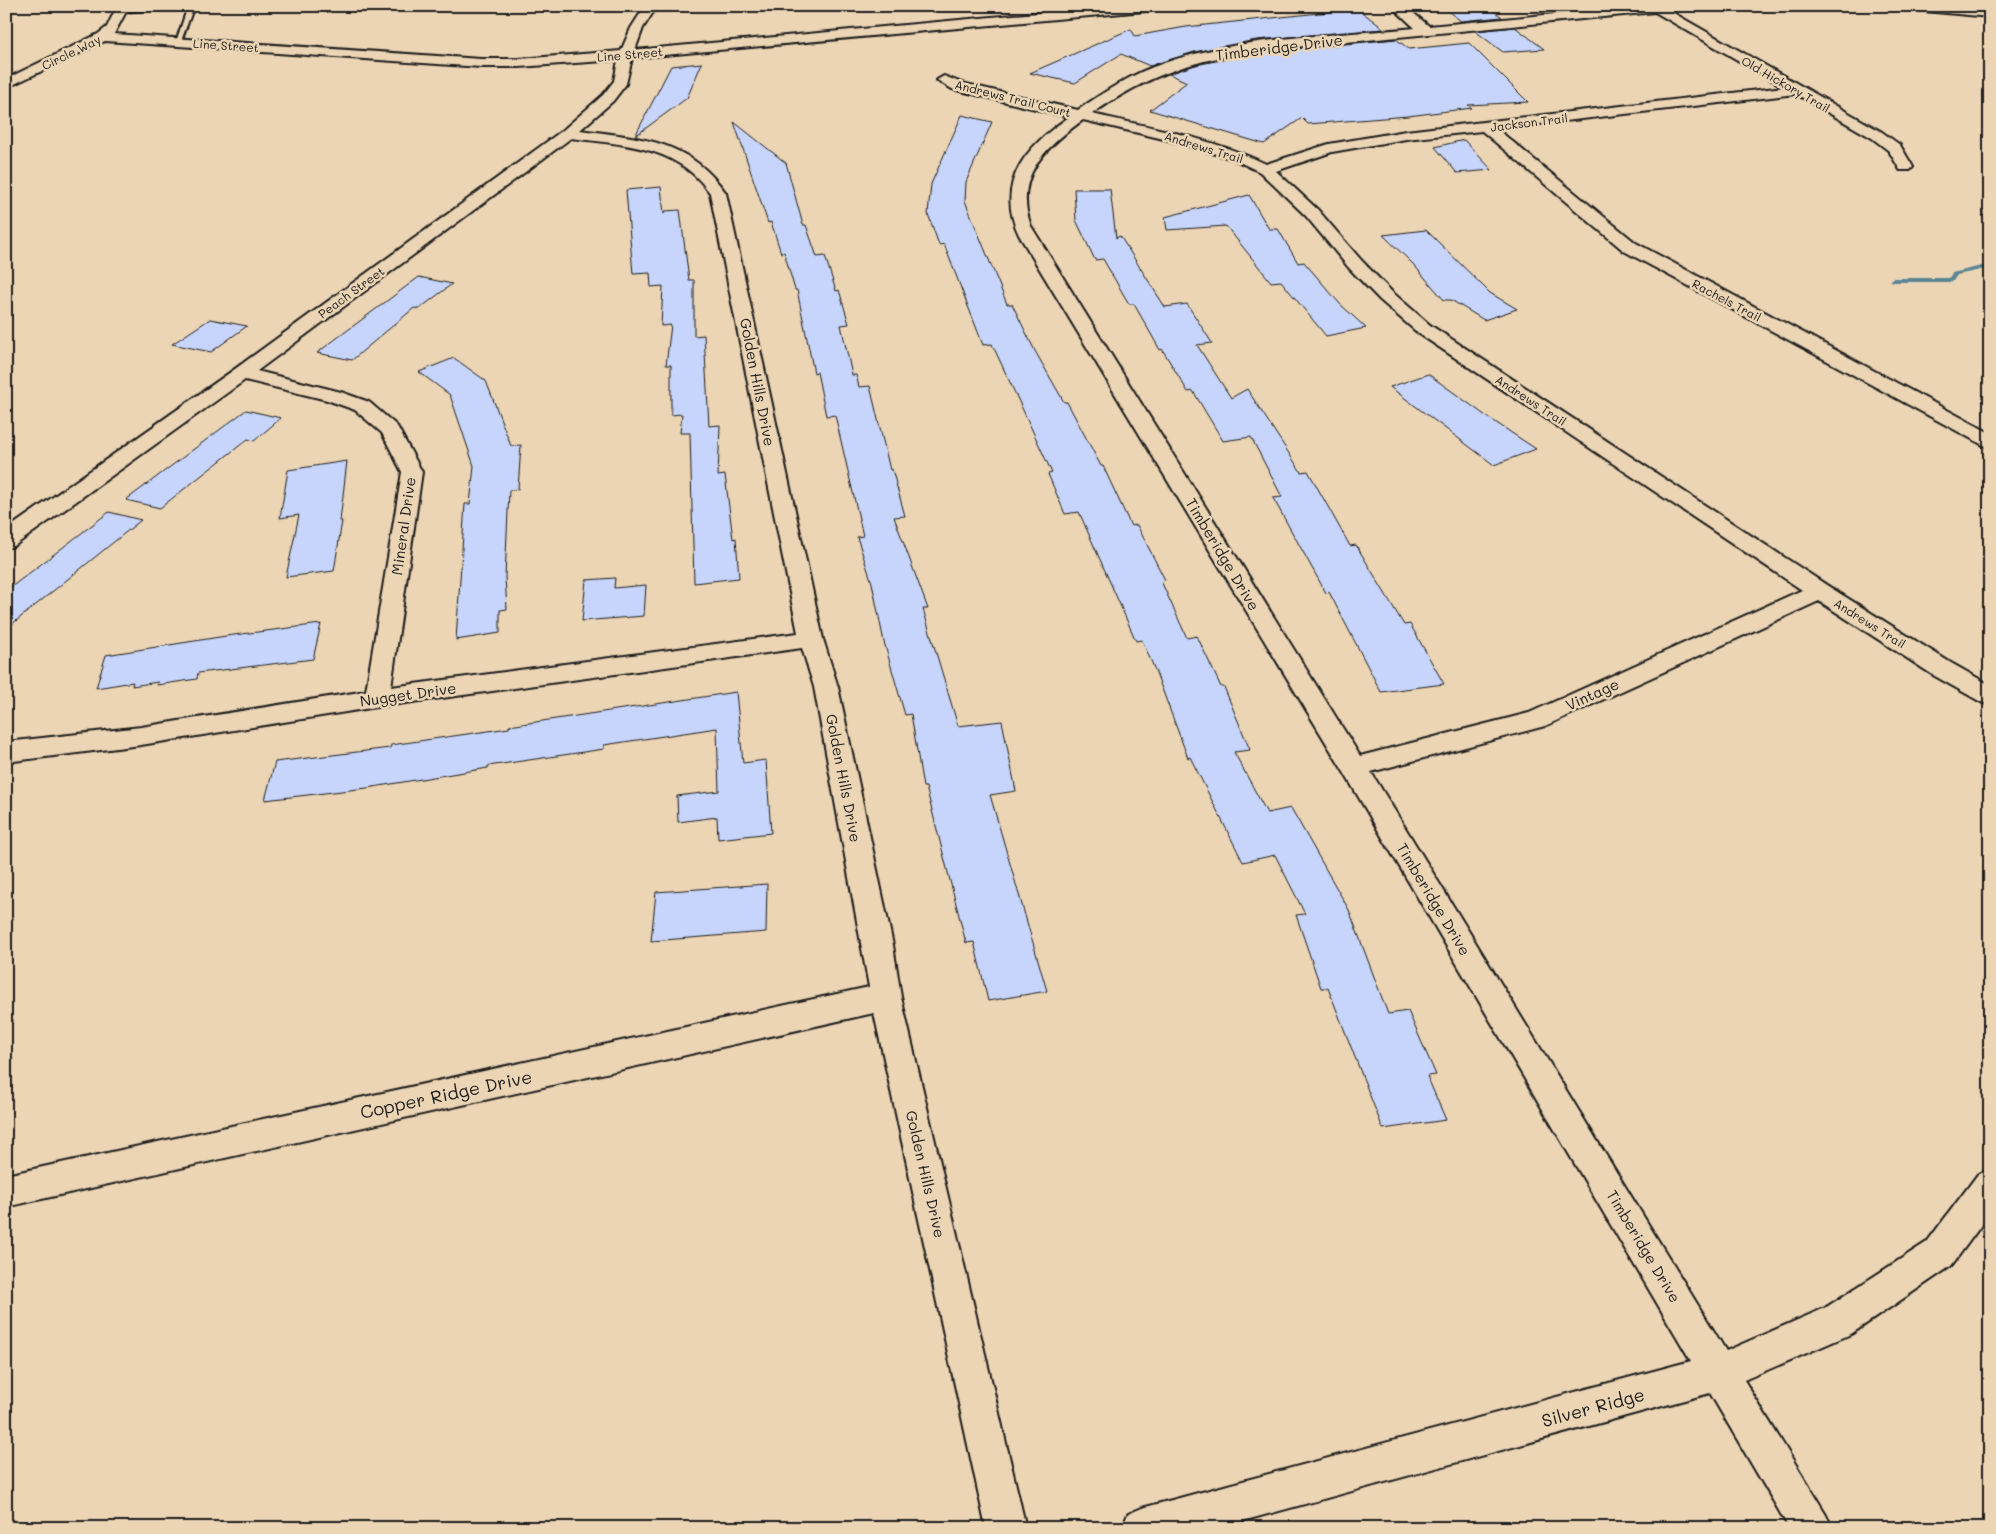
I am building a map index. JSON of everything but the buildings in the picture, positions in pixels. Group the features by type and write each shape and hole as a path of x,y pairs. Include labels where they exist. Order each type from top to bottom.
{"street":[{"name":"Peach Street","path":"6,541 242,373 568,133 608,98 621,81 626,55 638,28 651,6"},
{"name":"Line Street","path":"103,37 481,63 519,63 626,55 1155,6"},
{"path":"1397,6 1427,31"},
{"path":"1913,6 1990,14"},
{"name":"Circle Way","path":"6,84 103,37 112,28 123,8"},
{"name":"Timberidge Drive","path":"1669,8 1264,46 1211,54 1166,66 1113,94 1042,144 1029,161 1019,184 1018,212 1030,239 1054,279 1354,767 1720,1372 1812,1528"},
{"name":"Old Hickory Trail","path":"1669,8 1796,90 1895,148 1905,167"},
{"name":"Andrews Trail Court","path":"944,80 957,86 1082,115"},
{"name":"Jackson Trail","path":"1265,169 1329,148 1406,135 1796,90"},
{"name":"Andrews Trail","path":"1082,115 1238,156 1265,169 1312,214 1355,264 1386,296 1424,329 1820,591 1942,669 1990,696"},
{"name":"Rachels Trail","path":"1486,127 1630,247 1990,441"},
{"name":"Golden Hills Drive","path":"568,133 656,146 703,171 718,193 811,639 826,687 878,945 886,997 1006,1528"},
{"name":"Mineral Drive","path":"242,373 334,396 362,406 390,430 412,472 377,698"},
{"name":"Vintage","path":"1354,767 1536,720 1820,591"},
{"name":"Nugget Drive","path":"6,752 182,730 377,698 811,639"},
{"name":"Copper Ridge Drive","path":"6,1191 886,997"},
{"name":"Silver Ridge","path":"1142,1528 1720,1372 1838,1321 1938,1254 1990,1185"}],"lane":[{"path":"123,8 184,6"},
{"path":"178,41 191,6"}],"waterway":[{"path":"1893,280 1951,280 1954,274 1990,266"}]}
